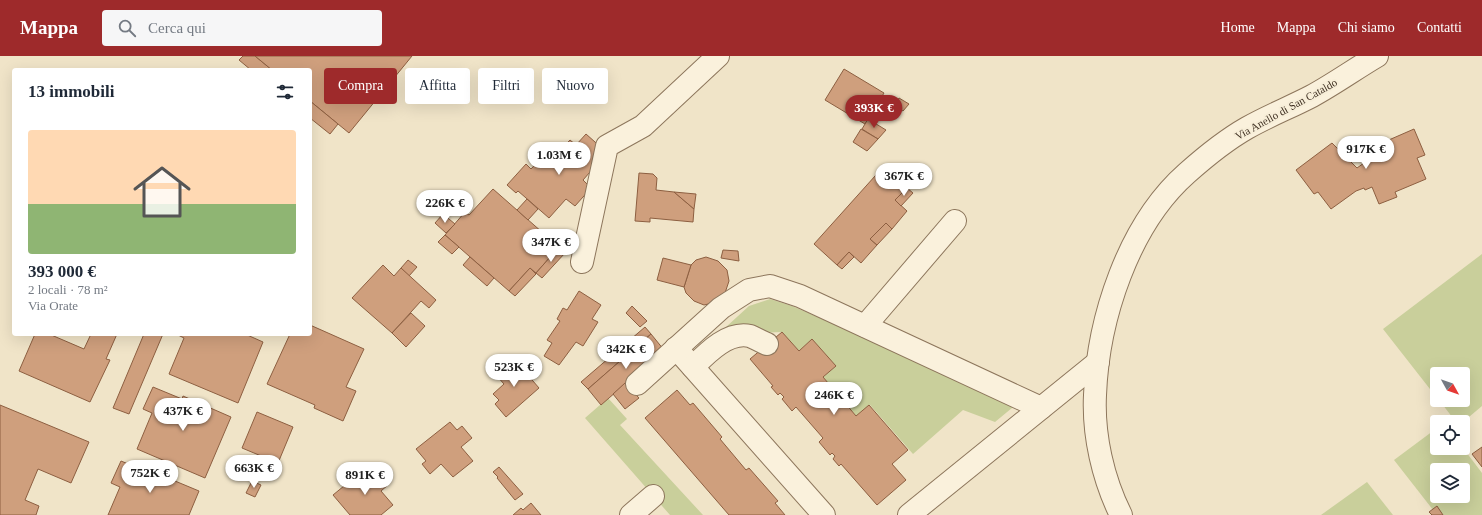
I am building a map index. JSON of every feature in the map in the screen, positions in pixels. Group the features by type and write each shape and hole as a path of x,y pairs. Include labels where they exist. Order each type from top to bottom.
{"street":[{"path":"582,262 607,146 643,126 718,56"},
{"name":"Via Anello di San Cataldo","path":"1121,515 1106,480 1097,438 1095,396 1098,362 1104,327 1113,295 1124,265 1158,204 1186,174 1246,128 1313,96 1377,56"},
{"path":"865,326 955,221"},
{"path":"637,384 721,308 749,290 770,286 800,296 1042,408"},
{"path":"693,367 715,348 734,335 750,336 767,344"},
{"path":"676,348 824,515"},
{"path":"909,515 1098,362"},
{"path":"631,515 653,496"}],"green space":[{"path":"1482,254 1482,406 1470,416 1451,415 1444,407 1470,407 1470,367 1430,367 1430,389 1383,329"},
{"path":"770,299 792,306 1018,403 995,422 963,410 913,454 870,405 856,416 823,377 836,366 812,339 799,351 782,332 759,333 726,327 749,306"},
{"path":"608,398 627,419 620,425 703,515 670,515 585,418"},
{"path":"1430,433 1430,455 1468,455 1482,473 1482,515 1437,515 1394,460"},
{"path":"1367,482 1393,515 1321,515"}],"building":[{"path":"243,56 255,56 270,68 249,68 239,60"},
{"path":"255,56 412,56 397,74 397,68 324,68 324,104 373,104 349,133 312,103 312,68 270,68"},
{"path":"844,69 884,93 865,124 825,100"},
{"path":"899,98 909,104 903,111 894,106"},
{"path":"312,103 338,124 330,134 312,120"},
{"path":"868,119 886,130 878,139 862,129"},
{"path":"861,129 878,139 867,151 853,142"},
{"path":"1414,129 1425,155 1417,158 1426,179 1395,192 1397,197 1379,204 1372,187 1365,190 1364,188 1356,191 1331,209 1318,192 1314,194 1296,170 1332,143 1357,168 1364,163 1359,153"},
{"path":"586,134 604,150 597,164 583,180 591,188 575,206 566,199 549,218 518,191 516,193 507,185 526,164 531,169 547,152 553,158 570,140 576,145"},
{"path":"884,166 907,188 895,200 907,211 892,229 886,223 870,239 877,245 861,263 849,252 837,265 814,244"},
{"path":"639,173 653,174 657,178 656,190 674,192 694,209 693,222 650,218 650,222 635,221"},
{"path":"907,188 913,193 901,206 895,200"},
{"path":"493,189 559,247 536,273 530,268 509,291 445,235 465,212 469,215"},
{"path":"674,192 696,194 694,209"},
{"path":"527,199 538,209 528,220 517,210"},
{"path":"443,214 455,224 446,233 435,223"},
{"path":"886,223 892,229 877,245 870,239"},
{"path":"445,235 459,247 452,254 438,242"},
{"path":"559,247 565,253 542,278 536,273"},
{"path":"723,250 738,251 739,261 721,258"},
{"path":"849,252 854,257 842,269 837,265"},
{"path":"470,257 494,278 487,286 463,265"},
{"path":"706,257 718,261 727,270 729,281 725,293 717,302 704,305 694,301 686,293 684,287 691,265 696,260"},
{"path":"663,258 691,265 684,287 657,280"},
{"path":"408,260 417,267 409,276 401,268"},
{"path":"383,265 394,276 401,268 436,300 429,308 421,301 392,333 352,298"},
{"path":"530,268 536,274 515,296 509,291"},
{"path":"579,291 601,305 592,319 598,322 583,346 576,342 559,365 544,356 552,343 547,340 560,321 557,319 563,308 567,310"},
{"path":"632,306 647,321 640,327 626,313"},
{"path":"411,313 425,326 406,347 392,333"},
{"path":"312,326 364,349 346,387 356,391 343,421 314,408 315,405 267,384 289,336 312,336"},
{"path":"645,327 651,334 588,389 581,382"},
{"path":"782,332 799,351 812,339 836,366 823,377 856,416 869,405 908,450 892,464 906,480 877,505 841,464 839,466 833,459 835,456 832,453 830,455 819,442 823,438 796,407 792,411 782,399 784,397 780,393 778,395 771,387 773,386 750,359"},
{"path":"651,334 664,350 601,405 588,389"},
{"path":"34,336 54,336 84,349 90,336 116,336 106,359 110,360 90,402 19,371"},
{"path":"143,336 162,336 129,414 113,408"},
{"path":"180,336 250,336 263,342 238,403 169,374 184,338"},
{"path":"514,359 539,388 506,417 495,404 499,400 493,394 504,384 496,375"},
{"path":"625,383 639,398 625,409 613,394"},
{"path":"153,387 182,399 183,396 231,417 205,478 137,449 152,413 143,409"},
{"path":"677,390 690,405 693,403 722,437 720,439 746,470 749,468 778,501 775,503 785,515 729,515 645,418"},
{"path":"0,405 89,442 71,483 38,469 25,500 39,506 36,515 0,515"},
{"path":"257,412 293,427 278,463 242,448"},
{"path":"450,422 457,430 462,426 472,438 461,447 473,461 453,477 441,464 430,474 422,464 426,461 416,449"},
{"path":"1482,447 1482,467 1472,454"},
{"path":"121,461 150,473 151,471 199,491 189,515 108,515 120,487 111,483"},
{"path":"499,467 523,494 515,500 493,472"},
{"path":"378,470 389,484 381,491 393,505 381,515 350,515 333,495 361,472 368,479"},
{"path":"252,481 261,485 255,497 246,493"},
{"path":"531,503 541,515 513,515 521,508 523,510"},
{"path":"1437,506 1443,515 1432,515 1429,512"}]}
